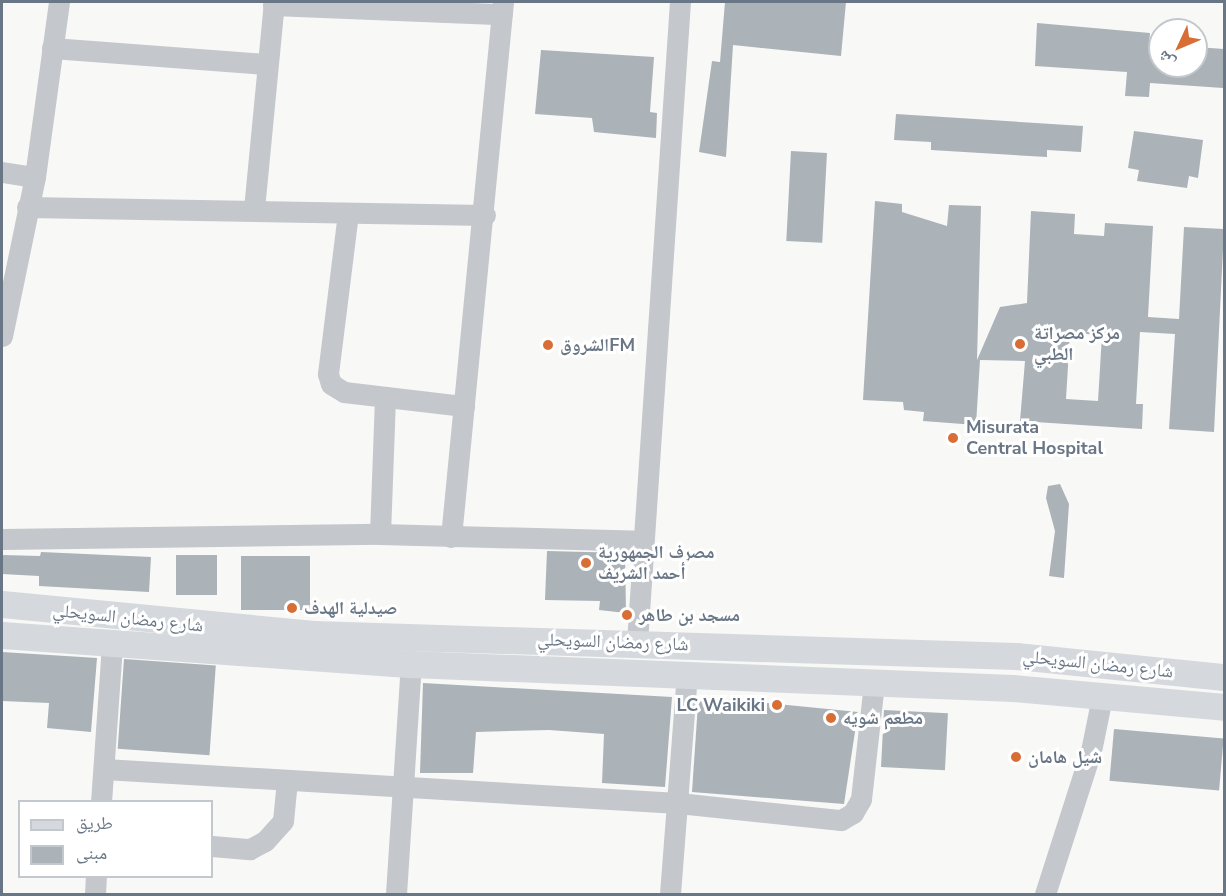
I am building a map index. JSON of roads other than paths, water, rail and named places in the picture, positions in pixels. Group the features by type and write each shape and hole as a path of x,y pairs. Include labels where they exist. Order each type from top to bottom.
{"main road":[{"name":"شارع رمضان السويحلي","path":"2,604 314,634 637,642 1016,656 1224,676"},
{"name":"شارع رمضان السويحلي","path":"2,635 411,664 874,683 1224,707"}],"street":[{"path":"2,336 34,177 59,2"},
{"path":"637,642 641,541 680,2"},
{"path":"254,209 265,64 273,3 503,8 485,215 451,537"},
{"path":"52,48 265,64"},
{"path":"2,172 34,177"},
{"path":"27,207 254,209 485,215"},
{"path":"348,213 329,380 344,392 464,406"},
{"path":"380,534 385,396"},
{"path":"2,538 380,534 641,541"},
{"path":"102,800 112,643"},
{"path":"396,894 406,786 411,664"},
{"path":"670,894 687,675"},
{"path":"104,769 678,803 820,820 849,817 861,799 874,683"},
{"path":"1045,894 1091,750 1102,697"},
{"path":"213,846 250,849 265,841 283,821 287,780"},
{"path":"95,894 96,878"}],"place":[{"name":"مركز مصراتة الطبي","path":"1020,344"},
{"name":"الشروقFM","path":"548,345"},
{"name":"Misurata Central Hospital","path":"953,438"},
{"name":"مصرف الجمهورية أحمد الشريف","path":"586,563"},
{"name":"صيدلية الهدف","path":"292,608"},
{"name":"مسجد بن طاهر","path":"627,615"},
{"name":"LC Waikiki","path":"777,705"},
{"name":"مطعم شويه","path":"831,718"},
{"name":"شيل هامان","path":"1016,757"}]}
